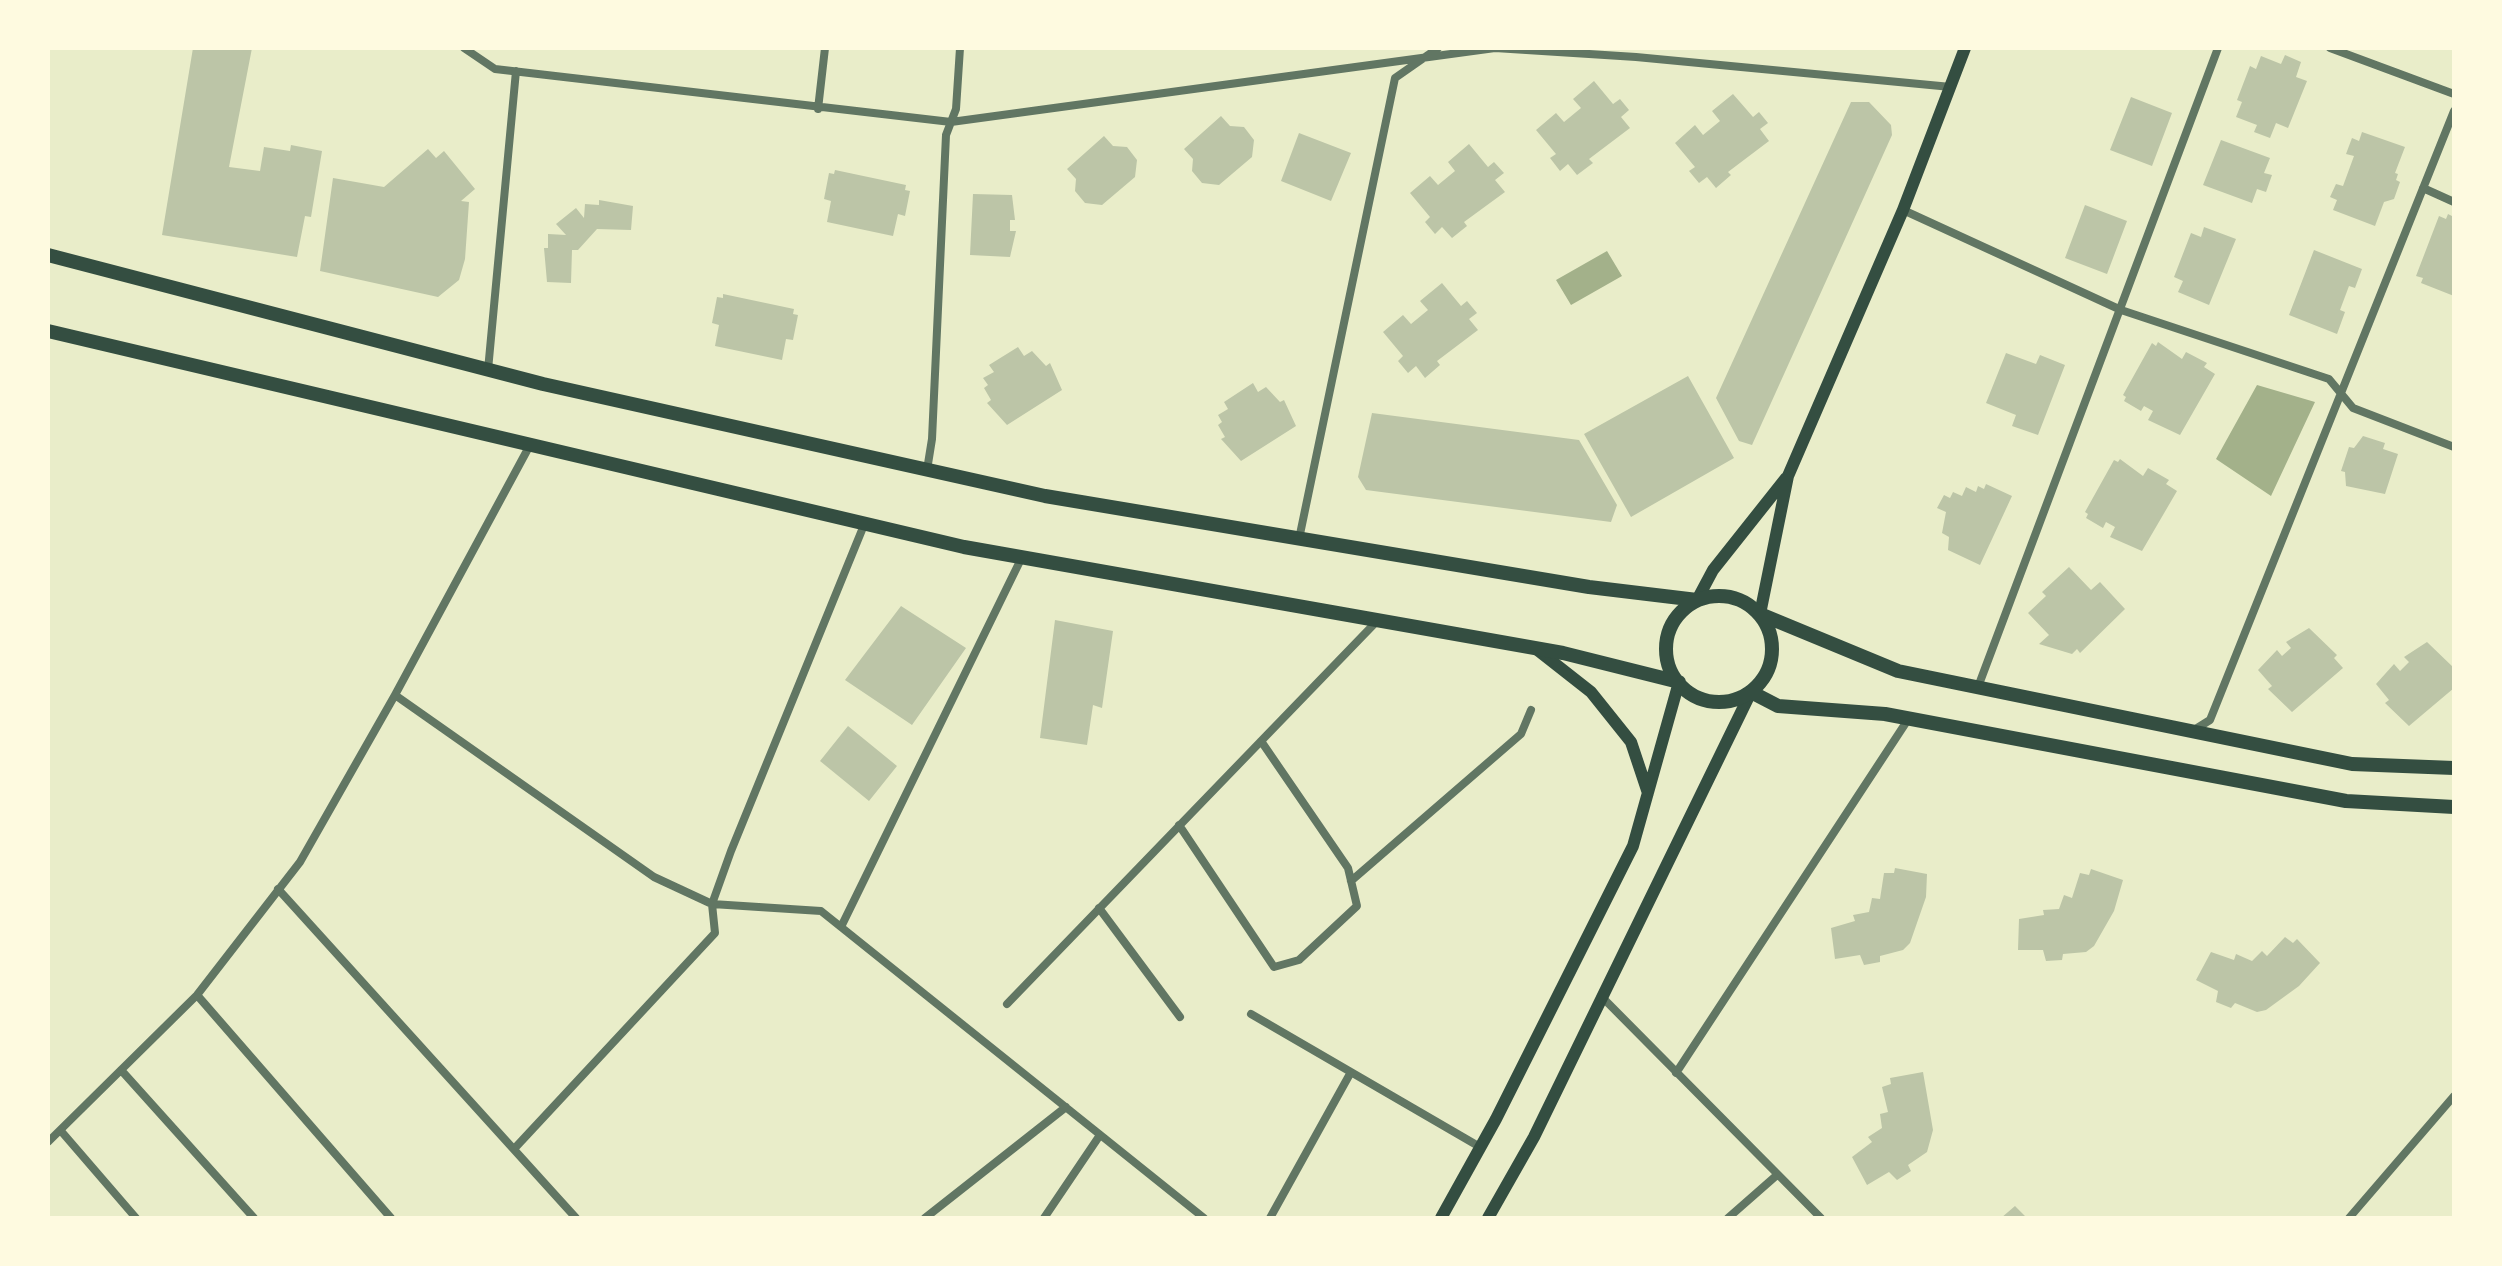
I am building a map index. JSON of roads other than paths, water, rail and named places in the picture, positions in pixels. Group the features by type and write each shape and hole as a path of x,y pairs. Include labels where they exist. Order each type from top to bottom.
{"main road":[{"path":"1488,1218 1534,1137 1751,692 1764,678 1771,662 1771,637 1760,614 1788,476 1903,210 1965,48"},
{"path":"48,255 488,370 1045,496 1589,587 1697,600 1714,595 1731,597 1760,614 1898,671 2352,764 2454,768"},
{"path":"48,331 864,525 1022,557 1535,648 1679,682 1699,698 1717,702 1751,692"},
{"path":"1441,1218 1633,846 1679,682 1667,657 1667,639 1673,623 1697,600 1713,570 1788,476"},
{"path":"1535,648 1591,692 1625,735 1648,793"},
{"path":"1751,692 1778,706 1909,718 2346,801 2454,807"}],"street":[{"path":"464,48 495,69 818,109 951,122 1495,48 1636,57 1952,87"},
{"path":"818,109 825,48"},
{"path":"927,470 932,439 946,135 956,109 960,48"},
{"path":"1299,539 1395,78 1438,48"},
{"path":"1978,687 2218,48"},
{"path":"2330,48 2454,94"},
{"path":"488,370 516,71"},
{"path":"2191,731 2210,720 2454,111"},
{"path":"2423,188 2454,202"},
{"path":"1903,210 2121,310 2329,379 2353,408 2454,447"},
{"path":"48,1142 197,995 300,862 395,695 530,445"},
{"path":"514,1149 715,933 712,904 864,525"},
{"path":"841,927 1022,557"},
{"path":"1007,1004 1380,619"},
{"path":"395,695 654,877 712,904 821,911 1204,1218"},
{"path":"1351,881 1521,734 1531,710"},
{"path":"1676,1073 1909,718"},
{"path":"1179,825 1274,967 1299,960 1357,906 1348,868 1261,741"},
{"path":"278,889 576,1218"},
{"path":"1099,908 1180,1017"},
{"path":"197,995 391,1218"},
{"path":"1601,996 1821,1218"},
{"path":"1251,1014 1480,1147"},
{"path":"121,1070 254,1218"},
{"path":"1270,1218 1351,1072"},
{"path":"2349,1218 2454,1096"},
{"path":"925,1218 1066,1107"},
{"path":"61,1131 136,1218"},
{"path":"1044,1218 1100,1135"},
{"path":"1728,1218 1777,1175"}]}
